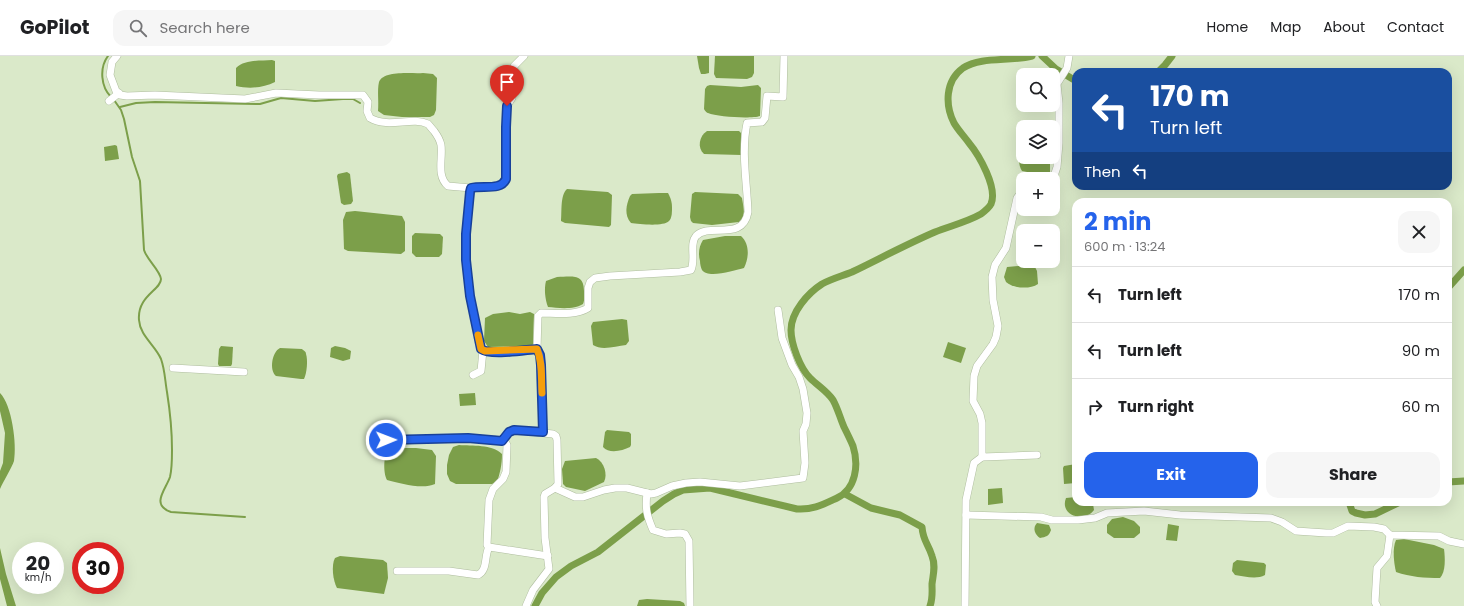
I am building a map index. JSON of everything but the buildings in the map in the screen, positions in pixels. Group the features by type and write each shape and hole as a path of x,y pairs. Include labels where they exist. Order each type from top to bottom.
{"street":[{"path":"117,56 112,62 110,75 117,95"},
{"path":"109,101 117,95 245,99 276,93 363,95 368,102 367,111 370,118 375,121 393,124 420,122 428,124 432,128 440,140 441,174 448,186 471,188 480,186 501,186 504,184 506,179 507,106 512,98 514,66 524,56"},
{"path":"543,432 541,365 540,355 537,349 538,316 541,313 576,312 588,308 588,288 590,282 595,278 691,270 694,263 692,249 694,238 700,232 726,230 742,225 747,220 748,212 745,159 746,123 762,122 765,118 767,96 783,98 784,56"},
{"path":"1055,172 1059,143 1059,103 1057,84 1066,70 1069,56"},
{"path":"471,188 466,234 466,260 470,296 479,343 481,349 483,350 481,371 473,375"},
{"path":"982,457 982,423 980,414 973,401 974,376 976,366 993,344 996,337 998,326 993,300 992,277 995,265 1006,248 1016,203"},
{"path":"555,488 575,497 584,497 615,488 627,488 656,494 677,485 686,483 700,482 740,486 803,478 805,463 803,431 806,424 806,413 799,377 792,365 782,338 778,310"},
{"path":"483,350 493,352 537,349"},
{"path":"173,368 244,372"},
{"path":"502,441 509,432 514,430 553,434 556,436 557,440 558,484 555,488 545,494 544,497 545,538 549,569 533,590 526,606"},
{"path":"386,440 468,438 502,441 507,445 507,467 503,479 493,489 489,500 487,540 487,545 489,547 482,573 478,575 449,571 397,571"},
{"path":"964,606 966,500 974,463 982,457 1037,455"},
{"path":"647,493 646,507 653,530 666,534 685,534 689,541 690,606"},
{"path":"966,515 1041,517 1052,520 1078,520 1095,518 1107,513 1144,511 1180,515 1271,518 1282,522 1296,531 1326,534 1333,533 1348,526 1374,527 1384,529 1390,535 1440,536 1449,541 1464,544"},
{"path":"1377,606 1375,602 1377,568 1387,556 1390,535"},
{"path":"489,547 548,556"}],"shaded area":[{"path":"697,56 709,56 709,73 701,74"},
{"path":"715,56 754,56 754,73 752,77 747,79 716,78 714,74"},
{"path":"253,61 275,61 275,82 266,86 236,86 236,68 240,65"},
{"path":"399,73 433,74 437,78 436,110 434,115 430,117 402,117 384,115 378,111 378,85 382,78"},
{"path":"710,85 741,87 758,85 761,88 760,116 734,117 719,116 707,113 704,109 705,89"},
{"path":"707,131 739,131 741,133 741,155 704,154 700,149 700,142 702,136"},
{"path":"117,146 119,159 105,161 104,147"},
{"path":"1020,164 1050,164 1050,172 1022,171"},
{"path":"347,172 350,174 353,201 351,204 344,205 341,203 337,176 338,174"},
{"path":"567,189 608,192 612,195 611,225 609,227 565,223 561,221 562,199"},
{"path":"695,192 738,194 742,198 744,211 743,217 739,222 712,225 693,223 690,217 692,194"},
{"path":"668,193 672,204 672,213 669,221 656,225 631,223 627,217 626,210 627,203 632,194"},
{"path":"355,211 402,216 405,222 405,251 401,254 348,251 344,249 343,220 346,212"},
{"path":"415,233 440,234 443,237 442,254 439,257 416,257 412,253 412,236"},
{"path":"725,236 741,236 744,239 748,251 744,268 716,274 705,273 701,268 699,256 700,247 703,240"},
{"path":"1007,267 1036,268 1038,284 1021,288 1009,284 1006,282 1004,277"},
{"path":"557,277 576,277 582,281 584,291 583,304 571,308 548,307 545,294 546,281"},
{"path":"509,312 520,314 530,312 534,314 532,346 488,347 484,341 485,318 493,314"},
{"path":"622,319 627,320 629,341 626,345 601,348 593,345 591,326 593,322"},
{"path":"948,342 966,348 961,363 943,357"},
{"path":"221,346 233,347 231,366 219,366 218,364 219,349"},
{"path":"335,346 351,351 350,359 343,361 330,357 331,348"},
{"path":"280,348 302,349 306,353 307,366 304,379 276,376 273,370 272,361 275,353"},
{"path":"0,393 8,406 13,425 15,454 14,461 0,489 0,471 3,463 5,433 0,411"},
{"path":"475,393 476,405 460,406 459,394"},
{"path":"607,430 629,432 631,434 630,447 623,450 609,451 603,447 605,432"},
{"path":"459,445 487,447 502,454 501,469 497,482 492,484 456,484 450,481 447,474 449,455 453,447"},
{"path":"390,448 416,448 432,450 436,456 435,484 430,486 418,486 387,480 384,463 386,454"},
{"path":"596,458 601,462 604,468 606,475 604,482 585,491 566,487 563,484 562,469 565,461"},
{"path":"1072,465 1072,483 1064,484 1064,466"},
{"path":"1002,488 1003,503 988,505 988,489"},
{"path":"1072,497 1072,506 1093,506 1094,510 1085,516 1074,516 1066,509 1066,498"},
{"path":"1123,517 1134,521 1140,527 1140,533 1134,538 1114,538 1107,533 1107,525 1112,519"},
{"path":"1037,523 1049,525 1051,530 1046,537 1038,537 1034,529"},
{"path":"1168,524 1179,526 1177,541 1166,540"},
{"path":"1404,539 1434,545 1444,549 1444,568 1440,578 1418,577 1396,572 1394,548 1396,540"},
{"path":"0,548 16,606 7,606 0,579"},
{"path":"340,556 383,560 387,563 388,578 384,594 337,588 333,565 335,558"},
{"path":"1237,560 1264,563 1266,565 1265,575 1246,577 1235,575 1232,571 1233,563"},
{"path":"639,600 680,601 684,603 685,606 637,606"}],"waterway":[{"path":"108,56 103,66 102,77 105,88 111,97"},
{"path":"535,606 542,593 556,577 571,566 598,552 663,501 683,490 710,488 797,509 803,509 813,508 827,503 837,498 848,489 852,483 856,468 853,446 833,400 806,374 794,349 791,336 794,316 801,304 811,292 822,284 852,272 935,232 976,217 988,208 991,204 992,197 990,181 978,155 957,128 951,116 948,101 950,86 957,73 971,64 1032,56"},
{"path":"1042,56 1056,69 1072,79"},
{"path":"1162,68 1172,56"},
{"path":"120,107 136,103 155,102 260,104 281,98 315,101 353,99 360,103"},
{"path":"114,100 121,110 124,119 132,157 140,181 144,250 161,279 157,287 145,299 139,312 139,320 142,331 161,359 169,406 172,435 172,467 170,477 161,496 161,505 171,512 245,517"},
{"path":"1452,284 1464,270"},
{"path":"1452,482 1464,481"},
{"path":"845,494 871,508 900,515 922,527 923,536 934,563 932,598 930,606"},
{"path":"1350,506 1352,511 1365,515 1375,514 1392,506"}],"slow traffic":[{"path":"478,335 481,349 485,351 493,352 537,349 540,355 542,393"}],"route":[{"path":"386,440 468,438 502,441 509,432 514,430 543,432 540,355 537,349 493,352 481,349 470,296 466,260 466,234 471,188 480,186 501,186 504,184 506,179 507,106"}]}
